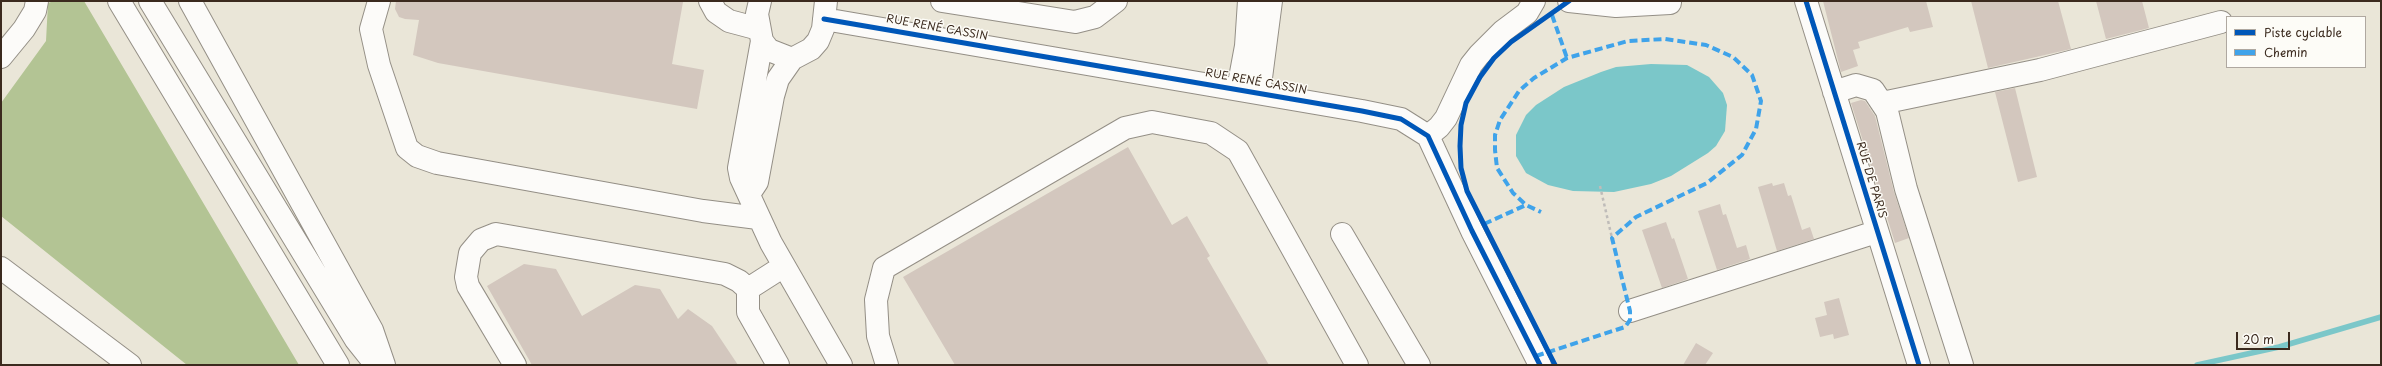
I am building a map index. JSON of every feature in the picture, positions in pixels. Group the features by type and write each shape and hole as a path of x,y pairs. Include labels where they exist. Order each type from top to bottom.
{"main road":[{"path":"1,57 24,29 35,10 37,1"},
{"path":"119,1 338,365"},
{"path":"150,1 356,340 376,365"},
{"path":"190,1 372,330 384,365"},
{"path":"379,1 371,29 379,65 407,148 417,156 437,163 704,211 758,218"},
{"path":"710,1 716,12 729,21 760,35 770,50 792,59"},
{"path":"760,1 757,14 760,35 739,168 741,178 758,218 840,365"},
{"path":"942,1 1075,22 1095,17 1116,1"},
{"path":"1249,1 1246,46 1249,91"},
{"path":"1249,91 1271,1"},
{"path":"1534,1 1527,13 1503,31 1479,55 1468,71 1446,118 1440,127 1428,136 1472,231 1540,365"},
{"path":"1569,1 1616,6 1670,4"},
{"name":"RUE DE PARIS","path":"1806,1 1918,365"},
{"path":"749,194 758,182 776,85 792,59 811,49 818,41 823,29 825,10"},
{"name":"RUE RENÉ CASSIN","path":"825,10 1249,91 1386,115 1415,126 1428,136"},
{"path":"1882,103 2040,70 2221,22"},
{"path":"1834,92 1856,85 1873,90 1887,111 1906,189 1962,365"},
{"path":"887,365 878,336 876,300 884,268 1125,128 1152,122 1211,133 1238,150 1357,365"},
{"path":"1630,311 1876,232"},
{"path":"515,365 468,286 466,277 470,254 480,240 496,234 725,274 738,281 748,289"},
{"path":"1342,234 1419,365"},
{"path":"748,289 784,266"},
{"path":"1,268 130,365"},
{"path":"748,289 748,312 778,365"}],"path":[{"path":"1600,186 1612,238"}],"green space":[{"path":"54,1 84,1 299,365 187,365 1,216 1,103 46,41 48,3"}],"water":[{"path":"1651,64 1687,65 1709,77 1723,93 1727,105 1725,131 1716,146 1708,153 1671,176 1651,184 1614,192 1573,191 1548,185 1526,173 1516,156 1516,135 1526,115 1536,105 1564,87 1601,72 1616,67"}],"building":[{"path":"396,1 683,2 672,64 704,70 697,109 438,63 413,55 419,20 399,17 395,9"},
{"path":"1823,1 1926,1 1933,27 1910,32 1908,27 1858,42 1860,48 1853,50 1858,66 1841,72"},
{"path":"1971,1 2058,1 2071,49 1988,68"},
{"path":"2096,1 2142,1 2149,28 2106,39"},
{"path":"2015,88 2037,177 2018,182 1995,92"},
{"path":"1861,100 1865,101 1875,116 1894,192 1909,238 1895,243 1851,103"},
{"path":"1128,147 1172,225 1187,216 1210,256 1207,258 1269,365 955,365 903,277"},
{"path":"1772,183 1773,186 1784,183 1788,196 1791,195 1802,230 1810,227 1814,239 1777,251 1758,187"},
{"path":"1720,204 1723,215 1726,214 1737,248 1746,245 1750,259 1717,270 1698,211"},
{"path":"1666,222 1672,239 1674,238 1688,279 1662,288 1642,230"},
{"path":"524,264 556,269 582,316 635,285 660,289 678,319 688,309 712,326 738,365 532,365 487,286"},
{"path":"1839,298 1849,335 1834,339 1833,334 1820,337 1815,318 1827,315 1824,302"},
{"path":"1696,343 1713,353 1705,365 1683,365"}],"waterway":[{"path":"2197,365 2279,347 2381,317"}],"marked path":[{"path":"1552,15 1567,58"},
{"path":"1536,356 1625,327 1630,320 1630,311 1612,238 1636,217 1707,183 1742,155 1756,129 1761,101 1752,75 1733,57 1706,45 1665,39 1628,41 1567,58 1534,78 1519,91 1500,120 1495,135 1495,150 1497,168 1513,193 1526,205 1541,212"},
{"path":"1484,224 1526,205"}],"cycle path":[{"path":"1555,365 1467,191 1461,168 1460,146 1461,125 1466,103 1480,77 1494,58 1511,42 1569,1"},
{"path":"1806,1 1919,365"},
{"path":"824,19 1362,111 1401,119 1428,136 1472,231 1540,365"}]}
